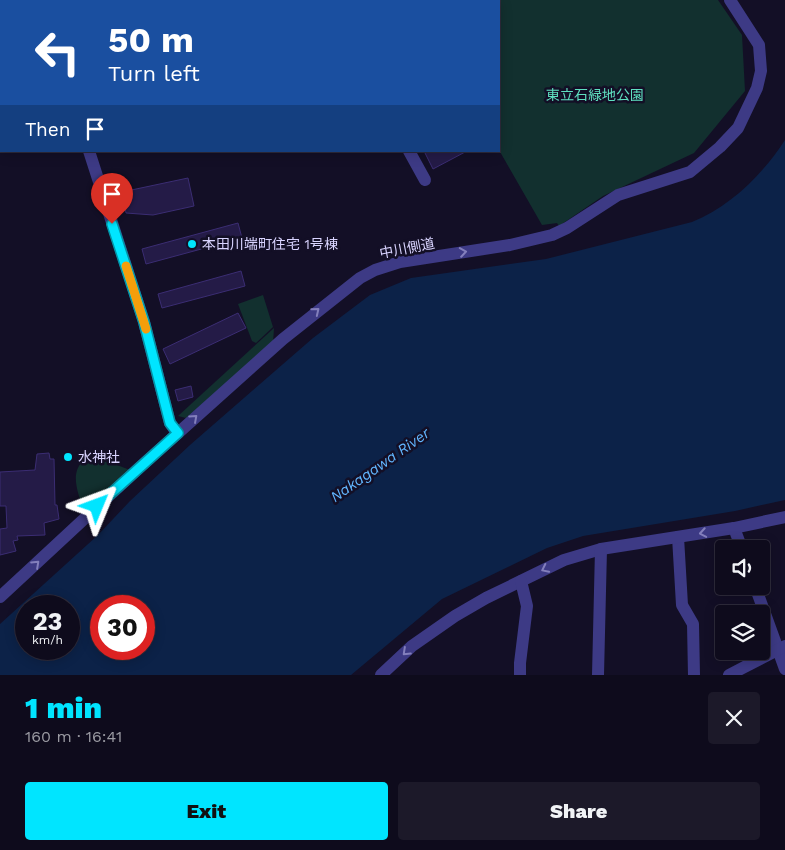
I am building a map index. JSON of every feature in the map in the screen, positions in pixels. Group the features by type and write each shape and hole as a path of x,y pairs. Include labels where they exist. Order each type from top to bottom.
{"street":[{"name":"中川側道","path":"0,597 178,433 309,316 343,290 375,270 400,262 510,245 552,235 567,228 618,195 690,172 720,147 738,128 752,104 757,88 760,71 759,46 730,0"},
{"path":"89,152 144,322 170,423 178,433"},
{"path":"410,152 425,180"},
{"path":"381,675 412,646 455,616 564,560 601,549 734,528 785,517"},
{"path":"734,528 739,540"},
{"path":"678,537 682,605 693,624 694,675"},
{"path":"598,675 601,549"},
{"path":"520,675 527,606 521,581"},
{"path":"759,595 781,648 785,669"},
{"path":"730,675 781,648"}],"green space":[{"name":"東立石緑地公園","path":"500,0 718,0 742,35 745,91 694,153 603,196 559,226 557,223 542,225 500,152"},
{"path":"263,295 273,327 256,343 252,341 238,304"},
{"path":"274,328 273,343 186,418 178,416"},
{"path":"96,457 130,470 84,513 77,486 76,473 82,462"}],"water":[{"name":"Nakagawa River","path":"785,140 785,500 735,511 583,536 547,548 442,599 351,675 0,675 0,624 15,610 15,660 80,660 80,595 32,595 98,535 130,501 190,445 313,338 370,295 411,278 546,259 692,222 719,208 744,188 767,165"}],"building":[{"path":"424,152 465,152 433,169"},
{"path":"188,178 194,206 153,215 126,213 122,192"},
{"name":"本田川端町住宅 1号棟","path":"238,223 242,238 146,264 142,249"},
{"path":"241,271 245,286 162,308 158,294"},
{"path":"238,313 246,328 170,364 163,349"},
{"path":"191,386 193,397 178,401 175,390"},
{"path":"49,453 50,459 54,459 55,505 57,505 59,519 44,523 45,535 17,536 18,540 13,541 16,551 0,555 0,529 7,528 6,506 0,506 0,472 35,470 37,454"}],"slow traffic":[{"path":"126,266 146,329"}],"place":[{"name":"本田川端町住宅 1号棟","path":"192,244"},
{"name":"水神社","path":"68,457"}],"route":[{"path":"97,506 178,433 170,423 144,322 112,224"}]}
